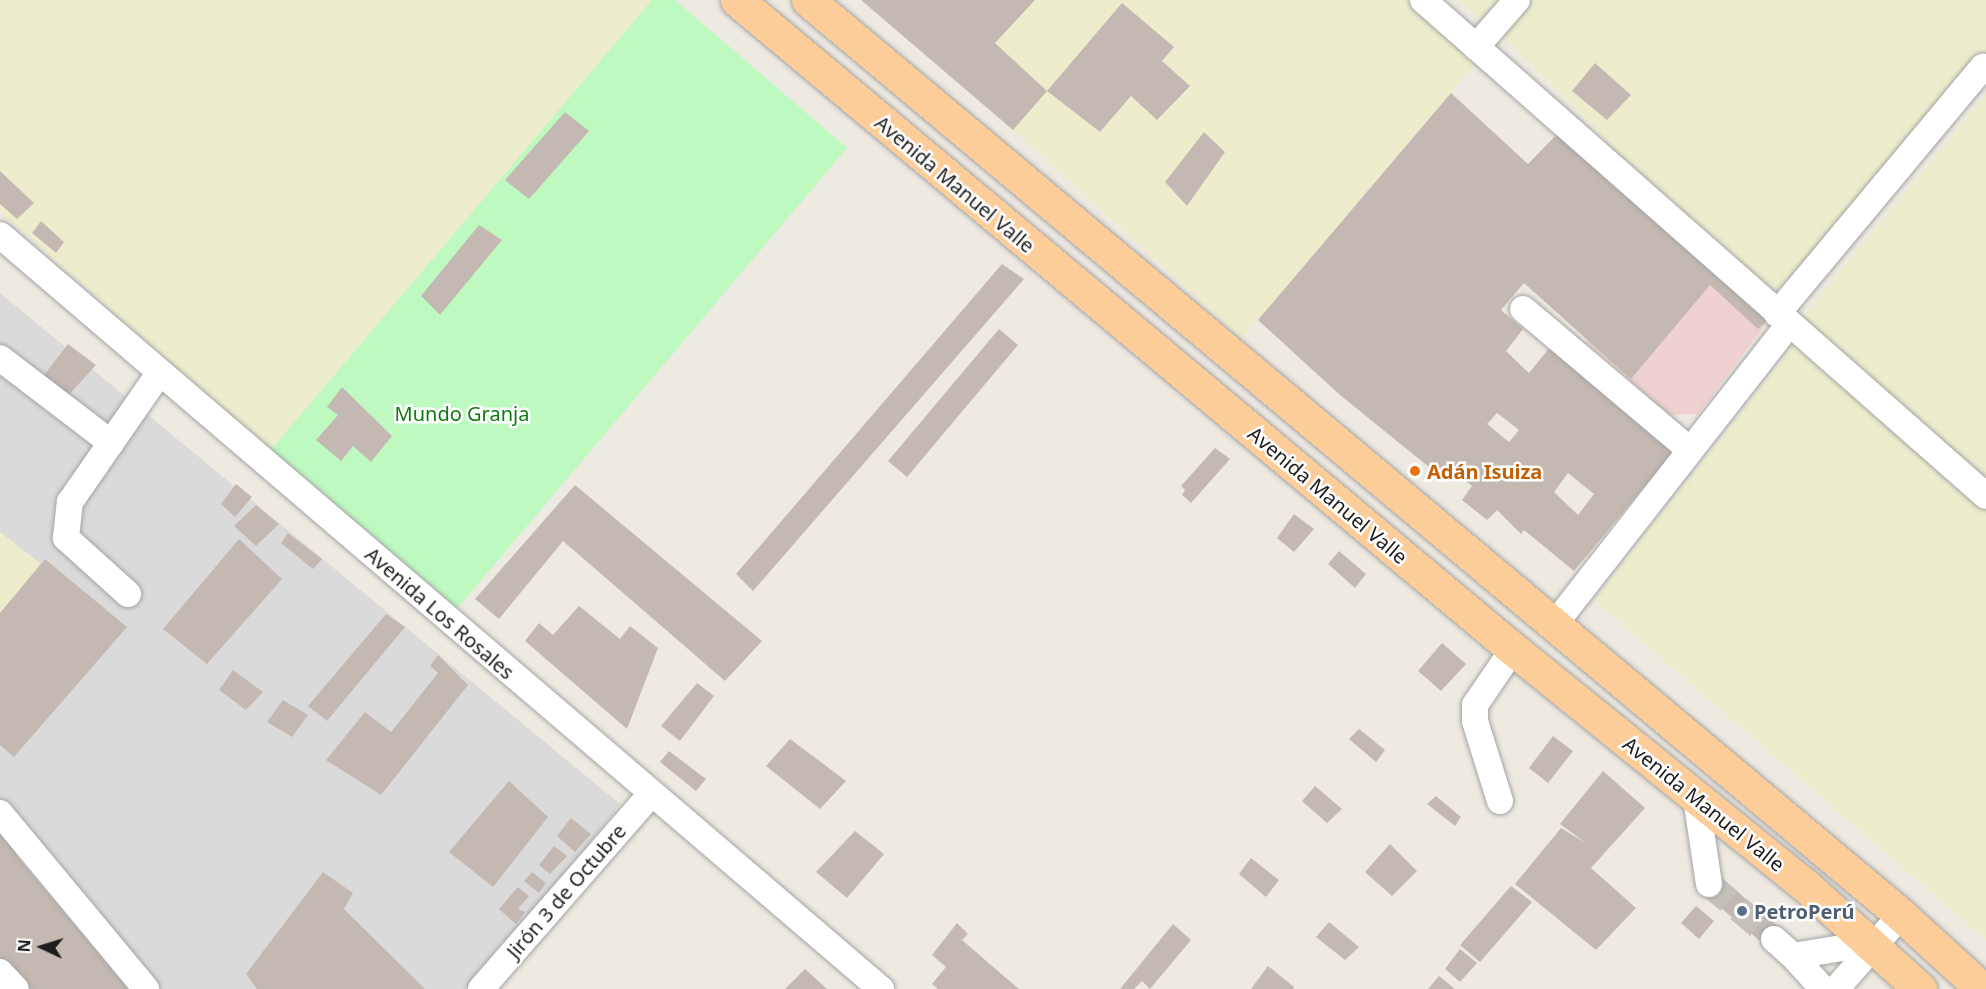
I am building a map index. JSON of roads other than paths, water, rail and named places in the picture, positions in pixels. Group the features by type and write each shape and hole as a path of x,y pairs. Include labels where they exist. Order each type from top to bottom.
{"main road":[{"name":"Avenida Manuel Valle","path":"737,0 1513,648 1872,943 1920,989"},
{"name":"Avenida Manuel Valle","path":"808,0 1901,915 1982,989"}],"street":[{"path":"1423,0 1986,496"},
{"path":"1476,47 1517,0"},
{"path":"1554,625 1690,450 1783,319 1983,67"},
{"name":"Avenida Los Rosales","path":"0,235 881,989"},
{"path":"1524,309 1690,450"},
{"path":"0,358 111,443"},
{"path":"128,594 66,538 70,502 160,372"},
{"path":"1500,801 1475,721 1474,705 1513,648"},
{"name":"Jirón 3 de Octubre","path":"481,989 651,794"},
{"path":"1696,798 1709,884"},
{"path":"0,813 146,989"},
{"path":"1836,989 1872,943 1901,915"},
{"path":"1823,989 1784,948 1872,943"},
{"path":"0,972 16,989"}],"tunnel":[{"path":"1709,884 1774,939"}],"place":[{"name":"Adán Isuiza","path":"1415,471"},
{"name":"PetroPerú","path":"1742,911"}],"park label":[{"name":"Mundo Granja","path":"462,413"}]}
